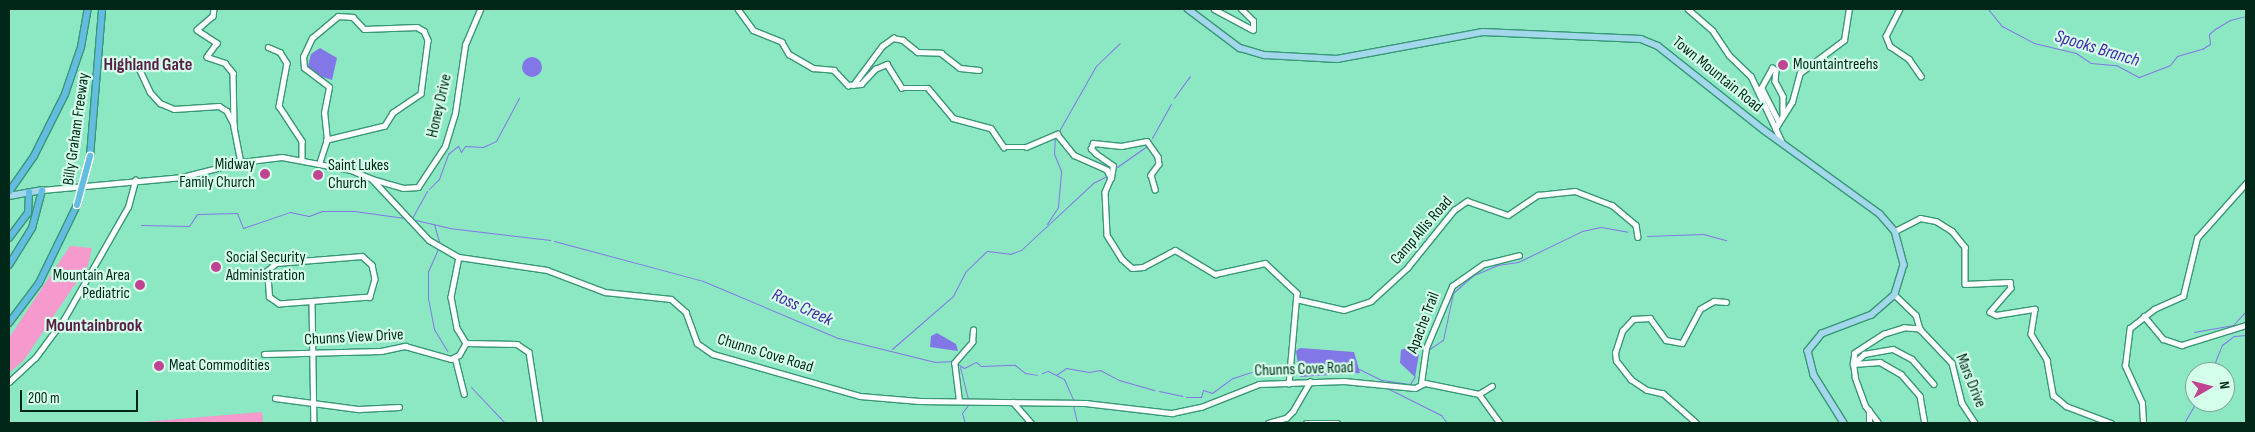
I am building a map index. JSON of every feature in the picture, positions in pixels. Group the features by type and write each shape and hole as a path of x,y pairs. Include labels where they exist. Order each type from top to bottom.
{"highway":[{"name":"Billy Graham Freeway","path":"9,194 29,163 76,67 88,9"},
{"name":"Billy Graham Freeway","path":"9,323 27,299 62,243 78,205 90,156 102,9"},
{"path":"9,265 32,228 42,190"},
{"path":"9,238 28,213 29,192"},
{"path":"9,317 27,299"}],"main road":[{"name":"Town Mountain Road","path":"1188,9 1247,52 1292,57 1342,58 1472,32 1641,39 1664,50 1783,144 1880,214 1895,230"},
{"name":"Chunns Cove Road","path":"9,194 42,190"},
{"path":"1844,423 1809,364 1810,346 1822,334 1879,311 1895,295 1904,265 1895,230"}],"street":[{"path":"214,9 213,16 197,28 199,33 217,43 207,57 225,63 233,72 234,126 241,162"},
{"name":"Honey Drive","path":"372,180 403,188 418,187 445,146 455,113 465,45 480,9"},
{"path":"738,9 753,30 782,42 794,59 813,68 834,70 844,83 861,84 875,69 888,64 902,88 928,88 953,118 991,128 1004,147 1026,147 1057,134 1074,155 1107,170 1111,178"},
{"path":"1214,9 1253,30 1253,21 1241,9"},
{"path":"1688,9 1713,31 1729,55 1751,76 1783,144"},
{"path":"1775,129 1783,116 1800,73 1844,40 1849,9"},
{"path":"1900,9 1886,36 1890,46 1908,59 1921,76"},
{"path":"319,164 328,140 324,113 329,87 304,68 303,57 312,38 338,16 353,17 364,29 417,27 424,31 428,40 421,94 393,113 385,126 328,140"},
{"path":"853,85 882,46 893,38 903,40 918,52 940,53 960,68 979,70"},
{"path":"268,47 280,52 287,63 279,106 302,141 302,160"},
{"path":"128,59 139,68 150,92 160,103 174,108 218,106 227,111 234,126"},
{"path":"1778,123 1761,88 1772,68 1776,70 1775,81 1783,96 1783,116"},
{"path":"1155,190 1151,175 1159,164 1158,157 1147,141 1121,146 1093,143 1091,148 1096,154 1113,166 1111,178 1105,192 1106,228 1128,266 1144,267 1175,250 1215,274 1265,263 1288,283 1296,299 1289,384"},
{"name":"Chunns Cove Road","path":"42,190 182,177 241,162 302,160 319,164 372,180 429,240 459,257 547,270 605,292 671,299 686,312 697,343 712,354 742,365 854,395 959,401 1095,404 1172,414 1201,407 1252,385 1359,381 1416,388 1421,383 1479,394"},
{"path":"9,382 34,358 64,319 120,222 134,180"},
{"path":"2143,423 2142,403 2125,366 2130,328 2144,316 2183,296 2197,238 2246,183"},
{"name":"Camp Allis Road","path":"1296,299 1318,301 1344,310 1371,301 1407,268 1454,210 1467,201 1508,215 1538,195 1575,191 1612,205 1636,225 1638,237"},
{"path":"1895,230 1920,218 1936,221 1952,230 1965,247 1965,284 2010,282 2011,288 1990,312 1996,315 2035,309 2031,334 2047,360 2053,395 2066,406 2111,423"},
{"name":"Apache Trail","path":"1421,383 1426,348 1452,286 1484,264 1519,255"},
{"path":"362,256 372,265 376,286 370,297 312,302 272,302 267,280 270,266 362,256"},
{"path":"459,257 451,309 466,343"},
{"name":"Mars Drive","path":"1895,295 1916,315 1920,329 1952,363 1962,402 1975,423"},
{"path":"1696,423 1663,394 1646,390 1631,380 1614,355 1622,331 1632,319 1650,318 1666,340 1682,343 1700,309 1716,300 1726,302"},
{"path":"312,302 314,423"},
{"path":"2144,316 2163,339 2182,345 2246,325"},
{"path":"1878,423 1859,392 1853,364 1855,353 1884,334 1904,328 1920,329"},
{"path":"959,401 955,361 972,342 974,330"},
{"path":"464,394 455,357 466,343"},
{"path":"466,343 517,344 529,352 540,423"},
{"name":"Chunns View Drive","path":"264,354 381,352 405,346 444,358 455,357"},
{"path":"1853,364 1864,354 1893,349 1912,359 1934,384"},
{"path":"1853,364 1880,362 1901,374 1920,396 1924,423"},
{"path":"1268,423 1281,422 1293,411 1310,382"},
{"path":"1492,386 1479,394 1500,423"},
{"path":"275,398 370,410 399,407"},
{"path":"1013,402 1031,423"},
{"path":"1868,423 1869,411"},
{"path":"1306,423 1338,423"}],"shaded area":[{"path":"320,48 337,58 332,80 316,75 308,66 311,54"},
{"path":"532,57 539,60 542,67 539,74 532,77 525,74 522,67 525,60"},
{"path":"70,246 92,248 88,265 24,360 9,373 9,338"},
{"path":"937,333 956,344 958,351 930,347 931,336"},
{"path":"1412,346 1419,354 1415,377 1400,363 1401,350"},
{"path":"1300,348 1354,352 1360,373 1300,377 1296,351"},
{"path":"262,412 263,423 131,423"}],"waterway":[{"name":"Spooks Branch","path":"1988,9 2002,26 2034,43 2076,53 2091,63 2116,65 2139,77 2170,65 2177,56 2202,49 2210,44 2209,34 2215,29 2230,20 2246,16"},
{"path":"1059,131 1096,66 1120,43"},
{"path":"1174,98 1190,76"},
{"path":"429,189 439,179 448,154 458,146 461,152 465,146 483,147 496,141 519,98"},
{"path":"1152,138 1171,104"},
{"path":"1047,224 1058,207 1061,171 1054,154 1055,137"},
{"path":"1117,167 1147,146"},
{"path":"892,349 953,296 965,272 987,251 1010,254 1021,250 1093,183 1107,176"},
{"path":"412,218 427,191"},
{"name":"Ross Creek","path":"141,225 189,226 197,214 237,213 243,228 290,212 309,216 322,211 354,211 405,218"},
{"name":"Ross Creek","path":"411,219 449,228 550,240"},
{"path":"434,224 439,242"},
{"path":"1428,350 1443,340 1453,293 1474,275 1497,265 1518,262 1582,231 1601,227 1628,232"},
{"path":"1647,236 1703,234 1726,240"},
{"name":"Ross Creek","path":"554,241 703,281 838,338 935,362 953,361"},
{"path":"438,249 428,271 428,298 434,329 447,351"},
{"path":"2194,332 2233,325 2246,311"},
{"path":"2215,362 2222,345 2234,336 2246,335"},
{"name":"Ross Creek","path":"956,363 964,368 976,362 981,366 1015,365 1025,373 1037,375"},
{"name":"Ross Creek","path":"1186,397 1201,397 1203,390 1212,393 1233,378 1263,368 1273,372 1286,366"},
{"path":"960,367 968,398"},
{"name":"Ross Creek","path":"1056,375 1066,368 1089,372 1100,370 1119,380 1155,390"},
{"path":"1359,369 1382,380 1410,384 1415,376"},
{"path":"1042,373 1048,371 1064,379 1073,399"},
{"path":"471,387 505,423"},
{"path":"1385,387 1441,415 1447,423"},
{"name":"Ross Creek","path":"1159,391 1182,396"},
{"path":"965,423 962,413 968,405"},
{"path":"1073,405 1077,423"},
{"path":"2184,423 2190,412"}],"place":[{"name":"Mountaintreehs","path":"1783,65"},
{"name":"Midway Family Church","path":"265,174"},
{"name":"Saint Lukes Church","path":"318,175"},
{"name":"Social Security Administration","path":"216,267"},
{"name":"Mountain Area Pediatric","path":"140,285"},
{"name":"Meat Commodities","path":"159,366"}],"district":[{"name":"Highland Gate","path":"148,65"},
{"name":"Mountainbrook","path":"94,326"}]}
